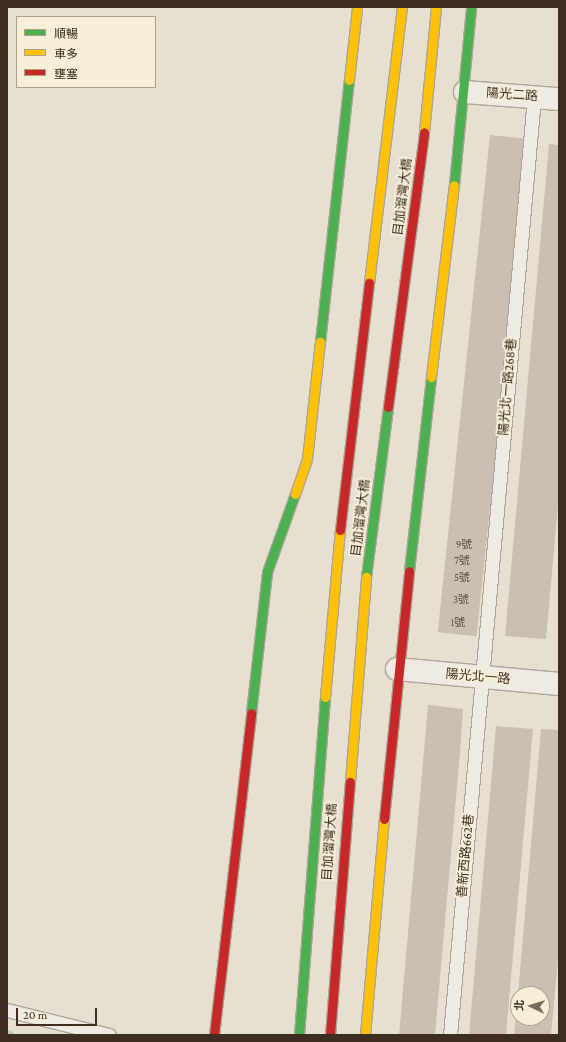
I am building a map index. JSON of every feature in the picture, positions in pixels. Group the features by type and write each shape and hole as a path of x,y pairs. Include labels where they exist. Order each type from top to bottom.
{"street":[{"path":"214,1035 267,572 307,459 357,7"},
{"name":"目加溜灣大橋","path":"299,1035 333,593 402,7"},
{"name":"目加溜灣大橋","path":"330,1035 364,594 428,104 436,7"},
{"path":"365,1035 397,669 465,92 471,7"},
{"name":"陽光二路","path":"465,92 559,98"},
{"name":"陽光北一路","path":"397,669 559,684"}],"lane":[{"name":"陽光北一路268巷","path":"482,677 534,97"},
{"name":"善新西路662巷","path":"450,1035 482,677"},
{"path":"7,1010 109,1035"}],"building":[{"path":"490,135 529,139 477,636 438,632"},
{"path":"549,144 559,145 559,495 546,639 505,636"},
{"path":"428,705 463,709 460,753 435,1035 399,1035"},
{"path":"496,726 533,729 506,1035 469,1035"},
{"path":"541,729 559,730 559,949 551,1035 514,1035 515,1026 550,1026 550,986 519,986"}],"traffic: fast":[{"path":"454,185 471,7"},
{"path":"320,342 349,80"},
{"path":"409,571 431,377"},
{"path":"366,577 388,407"},
{"path":"251,713 267,572 295,494"},
{"path":"299,1035 325,697"}],"traffic: slow":[{"path":"349,80 357,7"},
{"path":"369,283 402,7"},
{"path":"424,132 436,7"},
{"path":"431,377 454,185"},
{"path":"295,494 307,459 320,342"},
{"path":"325,697 340,530"},
{"path":"350,782 366,577"},
{"path":"365,1035 384,819"}],"traffic: jam":[{"path":"388,407 424,132"},
{"path":"340,530 369,283"},
{"path":"384,819 409,571"},
{"path":"214,1035 251,713"},
{"path":"330,1035 350,782"}]}
